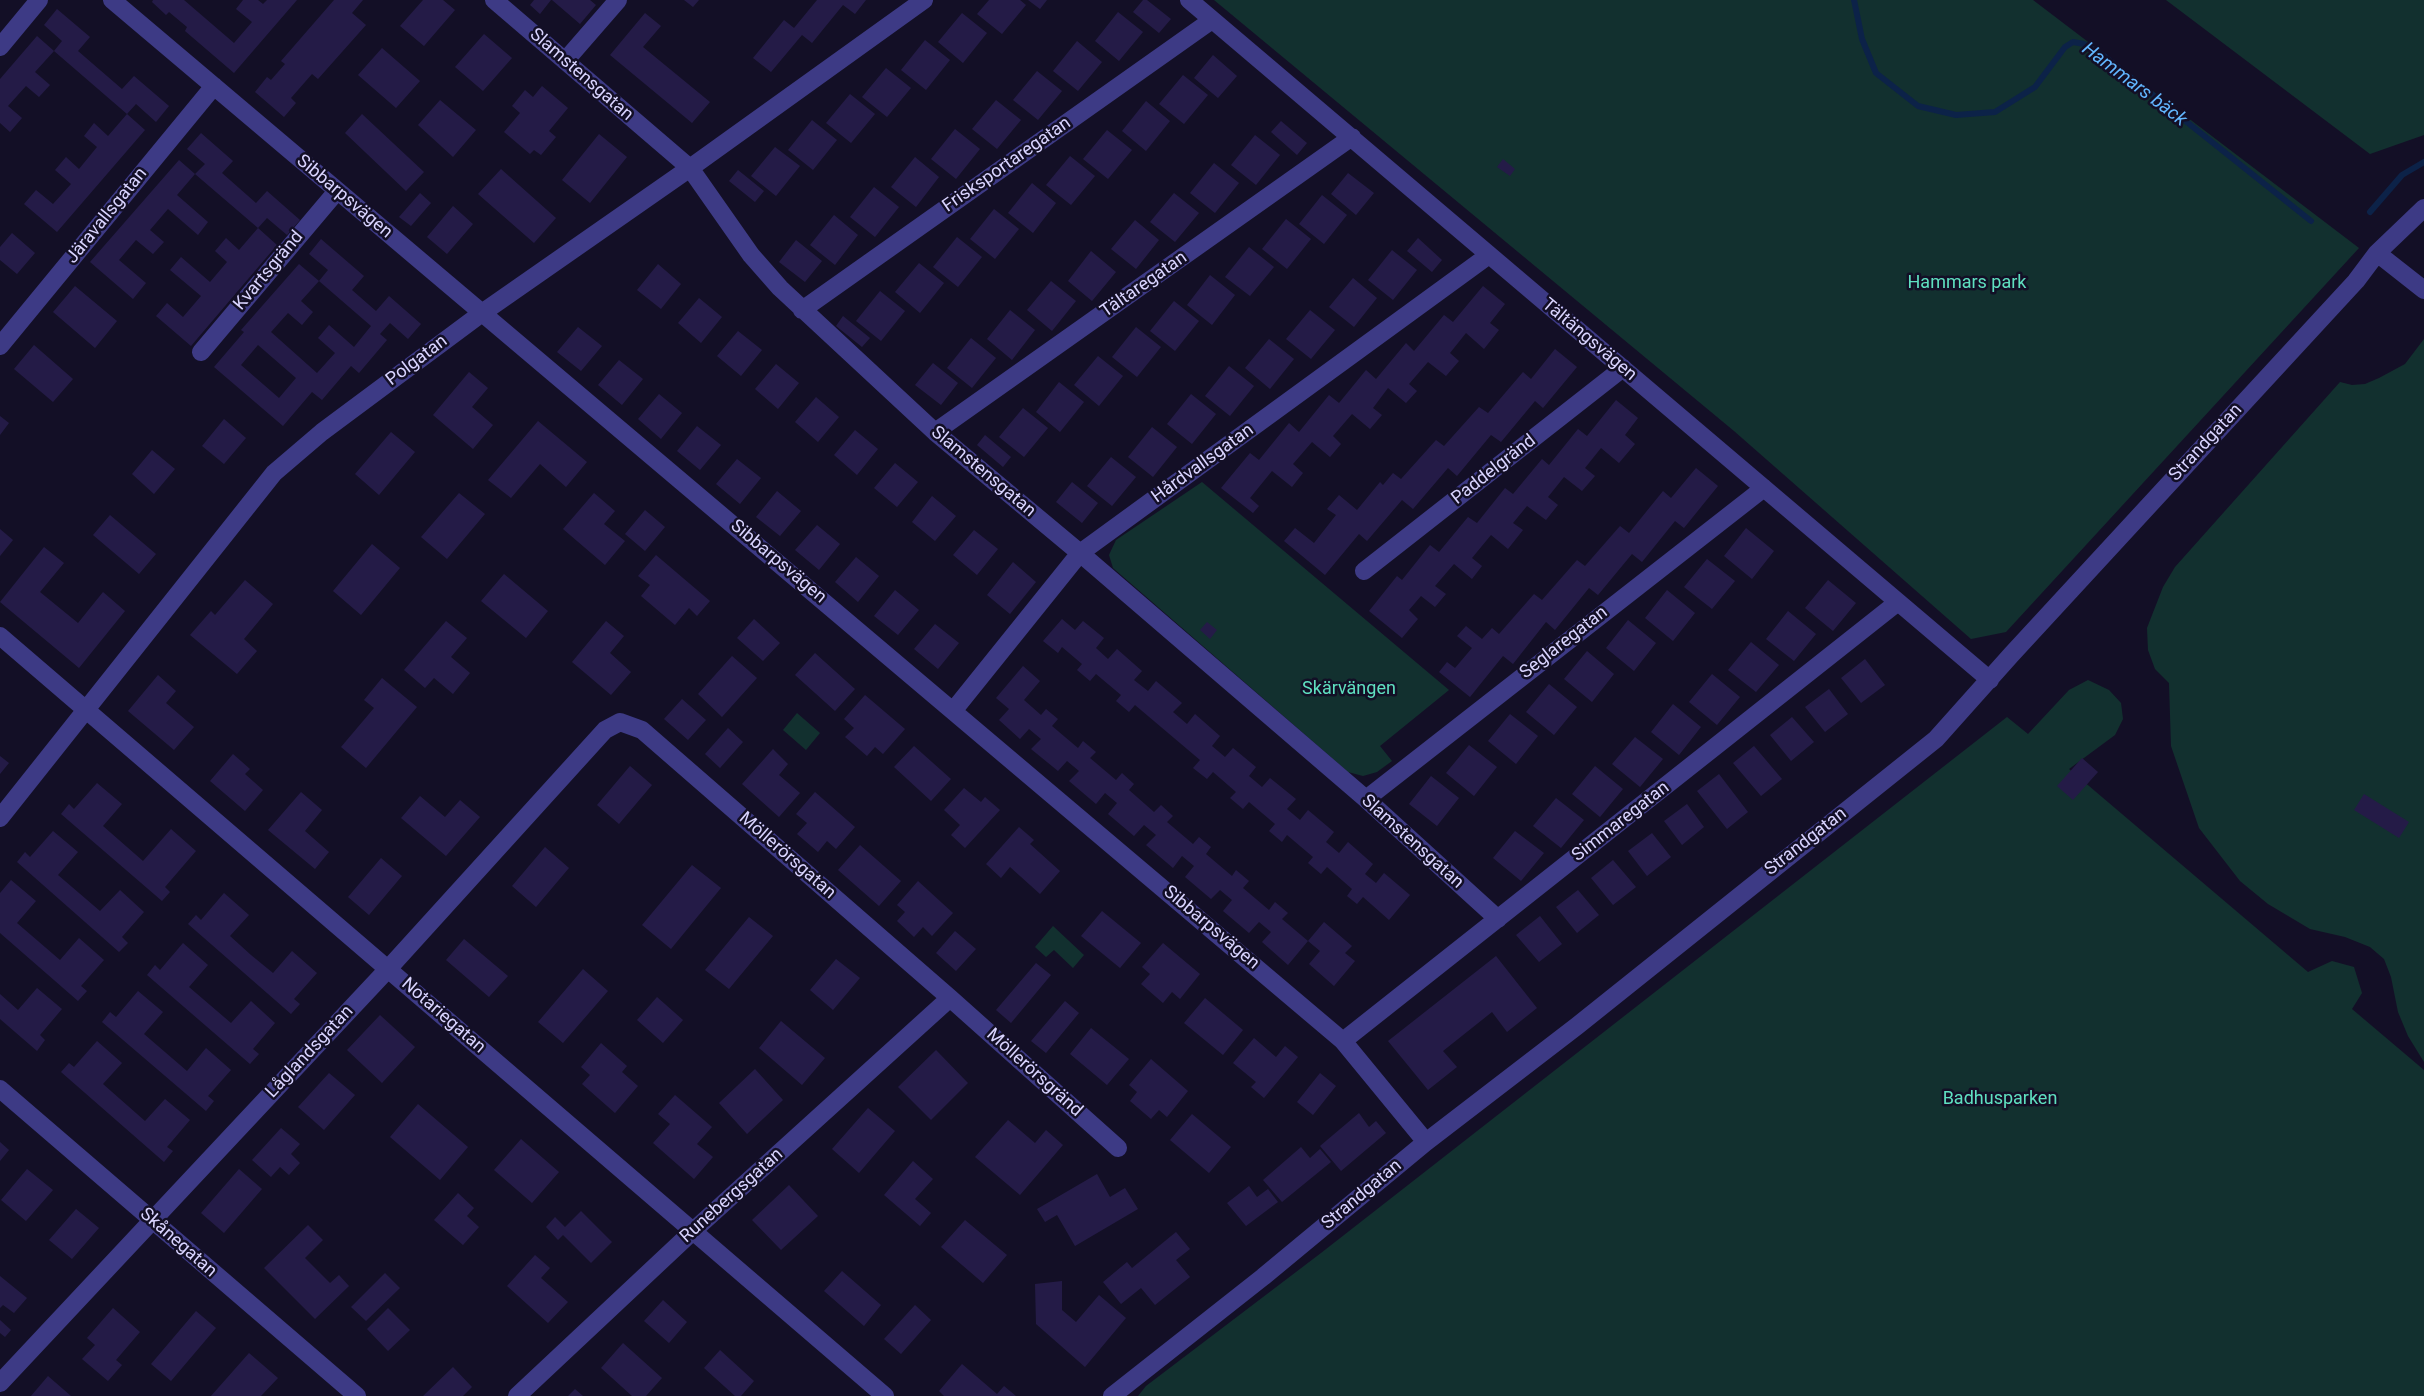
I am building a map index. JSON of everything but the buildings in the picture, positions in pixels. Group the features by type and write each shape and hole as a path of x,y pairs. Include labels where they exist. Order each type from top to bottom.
{"street":[{"path":"0,47 38,0"},
{"name":"Sibbarpsvägen","path":"112,0 1343,1041 1426,1142"},
{"name":"Slamstensgatan","path":"494,0 690,168 751,256 802,310 935,432 1366,799 1498,919"},
{"path":"565,61 618,0"},
{"name":"Polgatan","path":"0,818 274,473 322,432 482,313 925,0"},
{"name":"Tältängsvägen","path":"1189,0 1990,680"},
{"name":"Frisksportaregatan","path":"802,310 1212,20"},
{"name":"Järavallsgatan","path":"0,346 214,86"},
{"name":"Tältaregatan","path":"935,432 1352,137"},
{"name":"Kvartsgränd","path":"201,352 337,191"},
{"name":"Strandgatan","path":"1125,1392 1426,1142 1577,1026 1937,739 2356,281 2377,253 2424,208"},
{"path":"2377,253 2424,290"},
{"name":"Hårdvallsgatan","path":"953,711 1080,553 1489,255"},
{"name":"Paddelgränd","path":"1364,571 1623,368"},
{"name":"Seglaregatan","path":"1366,799 1764,488"},
{"name":"Simmaregatan","path":"1343,1041 1898,602"},
{"name":"Notariegatan","path":"0,636 885,1396"},
{"name":"Låglandsgatan","path":"0,1383 388,969 605,730 620,722"},
{"name":"Möllerörsgatan","path":"620,722 642,730 950,998"},
{"name":"Möllerörsgränd","path":"950,998 1118,1148"},
{"name":"Runebergsgatan","path":"517,1396 693,1231 950,998"},
{"name":"Skånegatan","path":"0,1089 357,1396"}],"green space":[{"name":"Hammars park","path":"1214,0 2033,0 2359,248 2006,632 1971,639 1734,431"},
{"path":"2166,0 2424,0 2424,135 2370,154"},
{"path":"2424,339 2424,1062 2408,1036 2398,1012 2391,977 2384,959 2370,947 2345,937 2310,929 2268,904 2240,881 2199,828 2171,746 2169,683 2155,669 2148,650 2147,628 2163,587 2175,567 2340,382 2365,384 2379,378 2405,364"},
{"name":"Skärvängen","path":"1202,482 1449,690 1380,746 1392,761 1377,772 1363,776 1348,772 1113,568 1109,555 1116,540"},
{"name":"Badhusparken","path":"2088,680 2109,690 2121,703 2123,719 2115,735 2069,769 2308,972 2332,961 2354,967 2362,993 2352,1009 2424,1070 2424,1396 1138,1396 1146,1386 1321,1253 2007,717 2028,734 2069,690"},
{"path":"797,713 820,733 806,750 783,730"},
{"path":"1053,926 1084,955 1073,968 1054,950 1046,957 1035,947"}],"waterway":[{"name":"Hammars bäck","path":"1854,0 1862,39 1876,73 1918,106 1956,115 1995,112 2035,87 2065,47 2073,42 2084,44 2104,56 2311,221"},
{"name":"Hammars bäck","path":"2370,212 2402,175 2424,162"}]}
